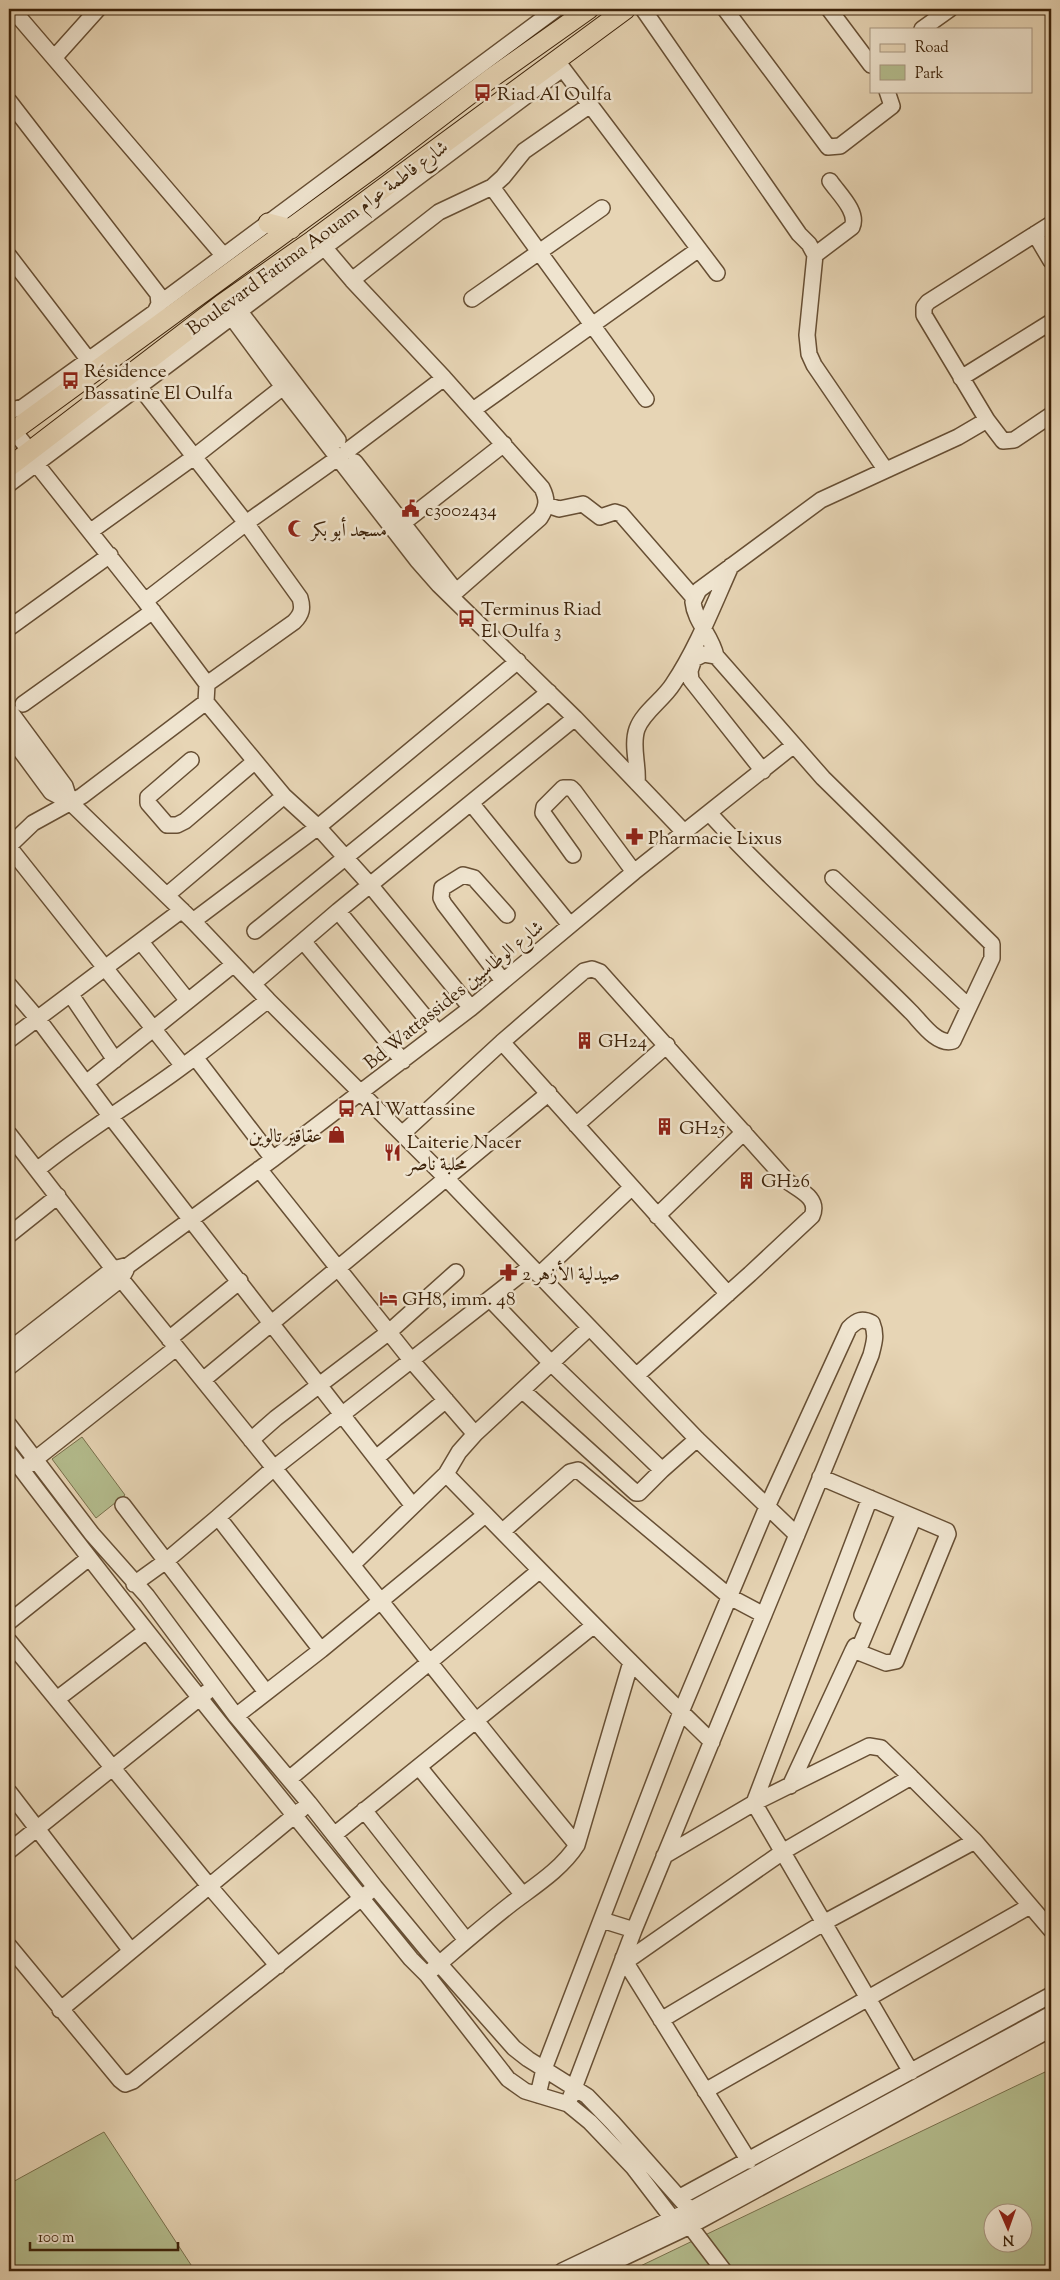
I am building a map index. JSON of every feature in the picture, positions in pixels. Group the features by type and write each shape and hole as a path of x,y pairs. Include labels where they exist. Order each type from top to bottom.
{"main road":[{"name":"Boulevard Fatima Aouam شارع فاطمة عوام","path":"10,433 92,365 291,229 490,79 589,9"},
{"name":"Boulevard Fatima Aouam شارع فاطمة عوام","path":"24,459 560,65 626,9"},
{"path":"268,223 291,229"}],"street":[{"path":"12,9 223,255"},
{"path":"54,58 98,9"},
{"path":"9,411 23,407 92,365 155,312 159,304 556,9"},
{"path":"642,9 815,255 807,334 809,354 814,365 885,469"},
{"path":"725,9 828,147 840,146 892,106 887,92"},
{"path":"829,9 870,65"},
{"path":"923,28 950,9"},
{"path":"9,484 24,459 138,386 231,308 324,247 560,65 717,273"},
{"path":"9,101 158,294 159,304"},
{"path":"352,280 439,212 492,187 503,177 524,151 590,105"},
{"path":"815,255 852,227 854,221 852,212 830,182"},
{"path":"492,187 646,399"},
{"path":"472,299 602,208"},
{"path":"1051,224 928,302 924,307 924,315 961,378 1003,441 1014,440 1051,415"},
{"path":"1035,234 1051,261"},
{"path":"324,247 352,280 504,444 542,488 546,496 546,505 540,518 453,594"},
{"path":"473,410 698,249"},
{"path":"9,256 92,365"},
{"path":"231,308 282,387 403,523 463,607 575,718 685,833"},
{"path":"231,308 343,454 417,560 453,594"},
{"path":"961,378 1051,322"},
{"path":"23,704 149,606 246,523 343,454 444,378"},
{"path":"138,386 246,523 300,598 302,611 294,622 207,684"},
{"path":"91,530 194,457 282,387"},
{"path":"694,598 700,590 731,565 821,500 958,437 988,420"},
{"path":"10,433 24,459 91,530 207,684 206,702 254,762 284,796 318,827 371,886 471,1008"},
{"path":"403,523 504,444"},
{"path":"546,505 559,509 583,504 600,518 615,512 621,514 694,598 695,613 711,638 716,656 823,778 990,940 993,948 992,958 953,1042 940,1040 753,861 710,814"},
{"path":"9,628 110,555"},
{"path":"637,783 638,772 635,744 637,728 673,684 704,629 731,565"},
{"path":"716,656 704,654 694,659 690,671 691,680 763,771"},
{"path":"193,921 318,827 518,661"},
{"path":"255,931 549,692"},
{"path":"206,702 82,796 33,823 9,846 154,1029 189,1062 273,1159"},
{"path":"9,710 65,786 70,802"},
{"path":"253,984 338,911 575,718"},
{"path":"9,735 51,792 70,802 167,895 268,1000 446,1178 697,1439 797,1535"},
{"name":"Bd Wattassides شارع الوطاسيين","path":"9,1350 117,1274 403,1061 471,1008 634,872 794,746"},
{"path":"191,760 148,796 148,803 168,825 172,826 185,821 254,762"},
{"path":"573,856 543,813 544,807 563,788 574,791 634,872"},
{"path":"167,895 284,796"},
{"path":"471,803 570,925"},
{"path":"503,981 444,904 441,898 442,888 463,875 467,875 474,878 507,914"},
{"path":"833,878 969,1007"},
{"path":"9,1040 182,910"},
{"path":"338,911 438,1033"},
{"path":"140,942 188,1001"},
{"path":"303,942 403,1061"},
{"path":"86,1083 234,964"},
{"path":"402,1134 502,1042 584,971 592,969 600,972 787,1181 812,1199 814,1210 812,1216 637,1375"},
{"path":"9,985 38,1019 111,1117 413,1506"},
{"path":"71,994 115,1060"},
{"path":"37,1170 86,1132 111,1117 189,1062 268,1000"},
{"path":"502,1042 728,1294"},
{"path":"576,1125 667,1045"},
{"path":"203,1380 548,1092"},
{"path":"657,1216 744,1132"},
{"path":"9,1134 172,1344 352,1564 475,1722 577,1845"},
{"path":"259,1169 388,1332 475,1434"},
{"path":"134,1584 166,1561 274,1468 411,1360 490,1299 534,1271 632,1187"},
{"path":"9,1235 58,1196"},
{"path":"251,1440 388,1332 456,1272"},
{"name":"Bd Wattassides شارع الوطاسيين","path":"9,1367 117,1274"},
{"path":"22,1470 172,1344 240,1281"},
{"path":"490,1299 551,1363 662,1470"},
{"path":"538,2095 544,2069 681,1712 767,1507 850,1328 856,1322 866,1320 872,1323 876,1340 634,1930 568,2104"},
{"path":"352,1564 446,1474 459,1452 475,1434 589,1328"},
{"path":"523,1390 636,1493 639,1493 697,1439"},
{"path":"376,1458 446,1400"},
{"path":"9,1425 92,1534 146,1596 236,1716 309,1803 375,1887 514,2048 544,2069 575,2087 613,2123 690,2210 690,2226"},
{"path":"9,1454 146,1631 294,1817 411,1959 427,1975 508,2079 524,2091 568,2104 590,2122 634,2167 672,2218 690,2226 724,2271"},
{"path":"504,1531 570,1472 578,1470 730,1597 764,1615"},
{"path":"446,1474 485,1515 504,1531 539,1571 593,1626 712,1742"},
{"path":"820,1477 947,1531 948,1537 896,1661 886,1663 854,1648"},
{"path":"754,1803 870,1498"},
{"path":"123,1505 266,1692"},
{"path":"236,1716 321,1650 485,1515"},
{"path":"790,1786 854,1648 852,1640 909,1515"},
{"path":"218,1517 321,1650"},
{"path":"9,1622 89,1558"},
{"path":"289,1779 539,1571"},
{"path":"334,1835 593,1626"},
{"path":"57,1699 146,1631"},
{"path":"12,1650 57,1699 210,1887 278,1966"},
{"path":"427,1975 466,1940 568,1857 577,1845 631,1662"},
{"path":"9,1851 214,1686"},
{"path":"664,1856 754,1803 873,1746 881,1748 974,1841 1051,1930"},
{"path":"419,1766 523,1895"},
{"path":"624,1960 784,1851 911,1777"},
{"path":"9,1792 131,1951"},
{"path":"60,2010 309,1803"},
{"path":"754,1803 784,1851 912,2072"},
{"path":"364,1810 466,1940"},
{"path":"662,2020 825,1922 974,1841"},
{"path":"9,1946 60,2010 120,2080 126,2084 133,2081 375,1887"},
{"path":"705,2091 1030,1906"},
{"path":"602,1920 634,1930"},
{"path":"624,1960 749,2161"},
{"path":"680,2198 1051,1995"},
{"path":"562,2271 690,2210 1051,2014"},
{"path":"595,2271 690,2226 1051,2029"}],"green space":[{"path":"82,1437 125,1495 96,1518 52,1459"},
{"path":"1045,2072 1051,2083 1051,2271 630,2271"},
{"path":"104,2132 195,2271 9,2271 9,2184"}],"place":[{"name":"Riad Al Oulfa","path":"483,93"},
{"name":"Résidence Bassatine El Oulfa","path":"70,381"},
{"name":"c3002434","path":"411,509"},
{"name":"مسجد أبو بكر","path":"297,529"},
{"name":"Terminus Riad El Oulfa 3","path":"467,619"},
{"name":"Pharmacie Lixus","path":"634,837"},
{"name":"GH24","path":"584,1040"},
{"name":"Al Wattassine","path":"346,1108"},
{"name":"GH25","path":"665,1127"},
{"name":"عقاقير تالوين","path":"336,1135"},
{"name":"Laiterie Nacer محلبة ناصر","path":"393,1152"},
{"name":"GH26","path":"747,1180"},
{"name":"صيدلية الأزهر 2","path":"508,1273"},
{"name":"GH8, imm. 48","path":"388,1298"}]}
